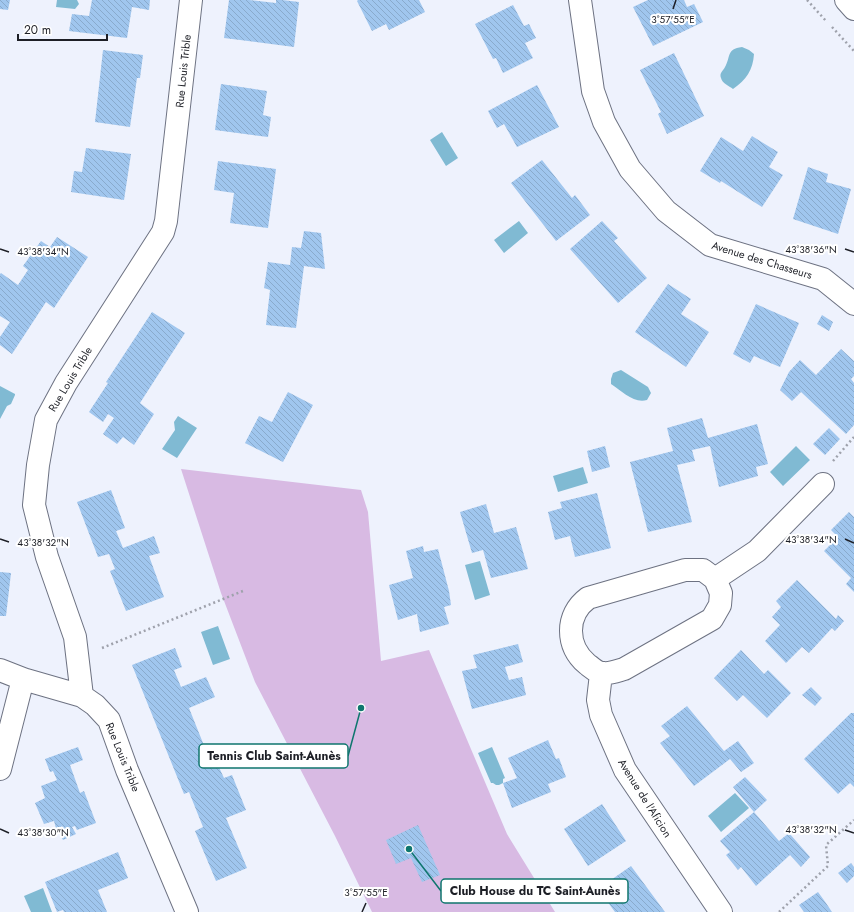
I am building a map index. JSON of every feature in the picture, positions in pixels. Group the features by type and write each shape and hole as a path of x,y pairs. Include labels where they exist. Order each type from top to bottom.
{"street":[{"name":"Rue Louis Trible","path":"187,912 128,770 109,720 95,705 82,696 75,637 47,557 34,505 38,465 46,420 66,383 163,232 166,221 191,0"},
{"name":"Avenue des Chasseurs","path":"580,0 593,91 604,122 630,168 666,211 710,245 823,279 854,304"},
{"path":"846,0 854,9"},
{"path":"715,579 757,551 823,484"},
{"path":"685,570 703,570 715,579 720,593 720,605 712,619 624,669 613,673 601,674 585,662 573,645 570,637 571,622 582,602 588,598 685,570"},
{"path":"0,670 23,679 82,696"},
{"name":"Avenue de l'Aficion","path":"601,674 598,700 601,715 625,770 720,912"},
{"path":"0,769 23,679"}],"path":[{"path":"78,657 243,591"},
{"path":"779,912 828,866 826,845 854,820"}],"shaded area":[{"path":"181,469 361,490 368,512 381,661 429,650 507,834 555,912 372,912 335,836 255,682 221,593"}],"water":[{"path":"57,0 77,0 79,4 75,9 56,7"},
{"path":"742,47 754,54 752,65 742,82 733,89 723,81 720,75 731,52"},
{"path":"442,132 458,158 446,166 430,140"},
{"path":"519,221 528,233 504,253 494,240"},
{"path":"621,370 648,387 651,393 647,400 642,401 633,399 611,384 613,373"},
{"path":"0,386 15,395 11,404 7,406 0,419"},
{"path":"178,416 197,428 177,458 162,449 175,430 174,422"},
{"path":"796,446 810,460 783,486 770,472"},
{"path":"583,467 588,483 558,492 553,476"},
{"path":"480,561 490,595 475,600 465,565"},
{"path":"218,626 230,659 213,665 201,632"},
{"path":"492,747 505,778 503,779 503,783 499,785 491,783 478,753"},
{"path":"735,793 749,808 721,832 708,816"},
{"path":"43,888 52,912 31,912 24,896"}],"building":[{"path":"0,0 10,0 8,10 0,9"},
{"path":"92,0 150,0 149,10 132,7 127,38 69,31 72,14 89,16"},
{"path":"229,0 249,0 276,3 276,0 299,2 294,47 224,38"},
{"path":"419,0 425,12 389,30 386,24 372,31 357,1"},
{"path":"648,0 684,0 687,7 694,4 703,22 653,46 633,7"},
{"path":"513,5 524,26 529,24 536,38 525,43 533,58 503,73 496,58 493,59 475,24"},
{"path":"103,50 143,55 140,78 137,78 130,127 95,122"},
{"path":"674,53 704,116 667,134 658,114 661,112 640,70"},
{"path":"221,84 267,91 263,115 271,117 268,137 215,130"},
{"path":"537,85 559,127 517,147 504,124 497,128 488,111"},
{"path":"752,136 778,152 769,167 783,175 762,207 721,181 720,183 700,171 721,137 743,151"},
{"path":"86,148 131,154 124,200 71,192 74,171 82,172"},
{"path":"542,160 572,198 575,195 590,215 556,241 511,183"},
{"path":"218,161 276,169 268,228 230,223 234,193 214,190"},
{"path":"808,167 828,174 826,182 851,189 838,234 793,219"},
{"path":"602,221 618,238 614,241 647,278 618,303 570,249"},
{"path":"304,231 321,233 325,269 304,266 296,328 266,325 270,290 264,288 268,262 290,265 292,247 301,248"},
{"path":"57,237 88,257 54,308 46,302 12,354 0,345 0,337 10,322 0,316 0,274 1,273 18,285 28,270 23,266 41,241 50,247"},
{"path":"668,284 691,299 681,314 709,332 686,367 635,332"},
{"path":"756,304 799,323 780,367 754,356 750,363 733,354"},
{"path":"152,312 185,333 140,403 154,414 134,445 123,437 117,444 103,434 114,418 108,414 103,422 89,412 108,383 106,382"},
{"path":"822,315 833,322 829,331 817,324"},
{"path":"841,349 854,361 854,376 851,379 854,383 854,425 846,434 801,392 792,401 780,390 789,372 800,360 816,375"},
{"path":"288,392 313,405 283,462 245,443 259,416 272,422"},
{"path":"702,418 708,438 757,424 768,464 756,467 758,476 719,487 710,446 692,450 695,461 677,465 692,522 648,532 630,462 673,451 667,428"},
{"path":"829,428 840,439 825,455 813,444"},
{"path":"605,446 610,467 592,472 587,451"},
{"path":"111,490 125,528 116,531 123,548 154,536 160,553 149,556 164,597 126,611 110,571 115,569 109,554 98,557 77,502"},
{"path":"597,493 611,548 575,557 570,536 555,540 548,512 562,508 560,502"},
{"path":"486,504 494,533 516,527 528,569 491,578 483,550 472,553 460,512"},
{"path":"849,512 854,517 854,592 846,584 851,578 824,551 838,537 831,530"},
{"path":"423,546 424,552 438,549 449,591 451,605 444,607 449,624 420,632 417,614 398,620 389,585 413,578 406,551"},
{"path":"0,572 11,573 6,616 0,616"},
{"path":"797,580 836,619 838,615 844,621 835,631 832,628 809,653 802,647 786,663 765,641 780,625 772,617 781,607 776,601"},
{"path":"518,644 523,662 505,667 509,680 522,677 526,695 472,709 462,671 477,668 473,655"},
{"path":"175,648 182,667 174,670 181,687 206,677 215,697 189,708 211,763 216,761 224,778 232,775 246,810 226,818 247,868 216,881 195,831 203,827 189,792 184,794 132,665"},
{"path":"741,650 764,674 768,670 791,693 767,718 743,695 737,701 714,678"},
{"path":"811,687 822,698 815,706 802,695"},
{"path":"687,706 724,751 738,741 754,763 741,772 730,759 694,786 660,743 670,736 661,726"},
{"path":"851,713 854,713 854,787 850,783 838,794 804,759"},
{"path":"548,740 556,759 559,758 566,777 548,784 551,792 512,808 503,783 517,778 508,758"},
{"path":"78,747 83,760 70,765 80,793 84,791 96,823 77,830 75,826 72,827 76,834 63,840 59,832 57,832 54,821 44,824 35,803 45,798 41,786 57,780 53,771 50,772 45,759"},
{"path":"745,777 767,800 754,812 733,787"},
{"path":"602,804 626,841 588,866 564,829"},
{"path":"754,812 779,841 789,833 810,857 801,867 790,855 756,886 741,867 738,870 726,855 730,852 720,841"},
{"path":"418,825 440,875 422,882 411,858 396,864 386,840"},
{"path":"118,852 128,878 98,890 107,912 64,912 63,910 57,912 45,882"},
{"path":"851,863 854,867 854,876 847,883 838,873"},
{"path":"631,866 665,912 615,912 598,889"},
{"path":"818,892 832,912 804,912 799,905"}],"place":[{"name":"Tennis Club Saint-Aunès","path":"361,708"},
{"name":"Club House du TC Saint-Aunès","path":"409,849"}]}
